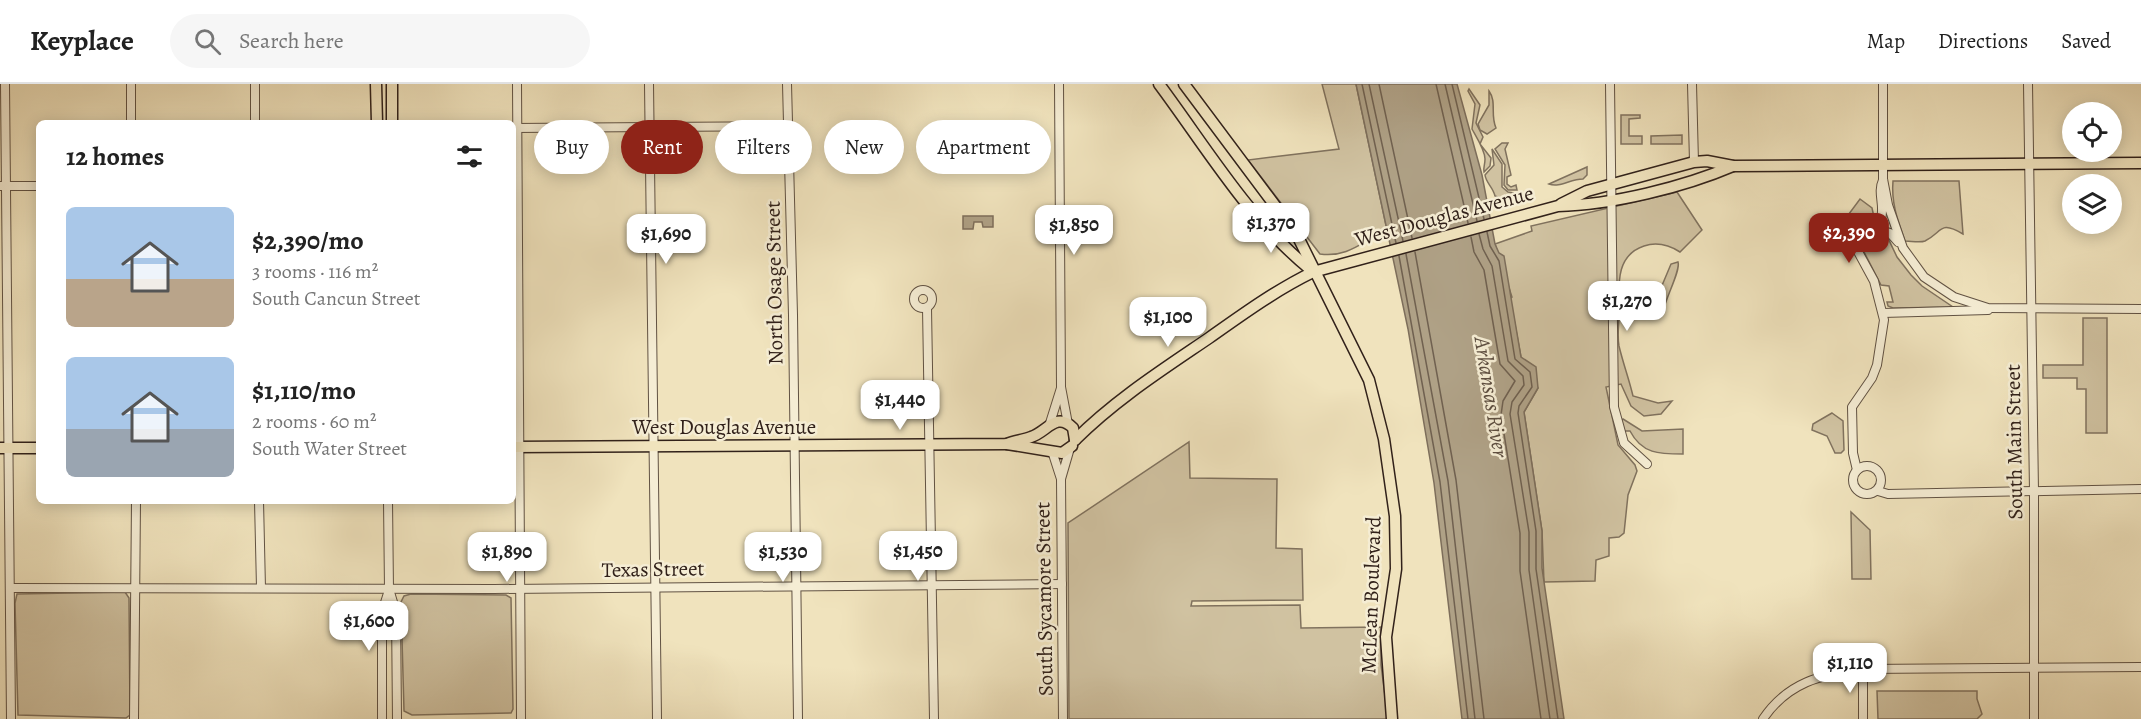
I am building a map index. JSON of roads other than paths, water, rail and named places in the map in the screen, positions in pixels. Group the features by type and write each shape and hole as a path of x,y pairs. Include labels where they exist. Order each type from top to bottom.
{"main road":[{"path":"376,84 377,120"},
{"path":"392,84 392,120"},
{"name":"McLean Boulevard","path":"1159,84 1253,210 1286,249 1313,272"},
{"name":"McLean Boulevard","path":"1184,84 1298,235 1313,272 1359,356 1369,380 1384,439 1396,544 1396,569 1386,637 1392,719"},
{"name":"West Douglas Avenue","path":"516,447 1007,444 1062,453 1097,417 1134,388 1258,304 1313,272 1558,206 1587,191 1612,184 1694,162 1707,161 1733,166 2141,163"},
{"name":"West Douglas Avenue","path":"1558,206 1594,205 1703,179 1733,166"},
{"name":"West Douglas Avenue","path":"1007,444 1029,438 1056,421 1069,424 1097,417"},
{"path":"1069,424 1075,434 1072,445"},
{"path":"1048,425 1043,440 1051,451"},
{"path":"5,448 36,448"}],"street":[{"path":"5,84 3,186 5,448 11,588 12,719"},
{"path":"131,84 131,120"},
{"path":"255,84 255,120"},
{"path":"515,120 517,84"},
{"path":"649,84 650,120"},
{"name":"North Osage Street","path":"786,84 787,120"},
{"path":"1059,84 1061,387 1069,424"},
{"path":"1610,84 1614,407 1624,443 1647,464"},
{"path":"1692,84 1694,162"},
{"path":"1883,84 1883,179 1887,205 1904,248"},
{"name":"South Main Street","path":"2028,84 2034,491 2034,719"},
{"path":"516,128 621,127"},
{"path":"651,174 657,719"},
{"name":"North Osage Street","path":"788,174 795,446 798,719"},
{"path":"1883,179 1880,191 1882,217 1877,229 1856,248 1874,280 1883,313 1883,334 1877,365 1872,378 1852,407 1853,453 1857,470 1853,481 1857,491 1868,495 1878,491 1887,494 2141,489"},
{"path":"3,186 36,186"},
{"path":"1877,229 1890,233 1904,248 1924,277 1939,288 1971,303 2004,309"},
{"path":"927,308 934,719"},
{"path":"1883,313 2004,309 2141,309"},
{"path":"1048,425 1061,387"},
{"name":"South Sycamore Street","path":"1064,719 1061,479 1072,445"},
{"path":"516,447 521,719"},
{"name":"South Sycamore Street","path":"1051,451 1061,479"},
{"path":"1857,470 1867,466 1878,470 1882,480 1878,491"},
{"path":"134,719 136,504"},
{"path":"259,504 261,588"},
{"path":"388,504 389,589 396,612 397,719"},
{"name":"Texas Street","path":"11,588 520,589 1062,584"},
{"path":"382,719 382,612 389,589"},
{"path":"1763,719 1773,705 1790,690 1809,679 1831,673 1863,669 2141,667"},
{"path":"1863,669 1863,719"}],"water":[{"name":"Arkansas River","path":"1356,84 1457,84 1482,175 1495,244 1499,253 1504,256 1521,357 1536,367 1538,388 1524,412 1542,531 1542,568 1564,719 1462,719 1434,483 1408,329"},
{"path":"963,216 993,216 993,227 983,227 982,222 974,222 973,229 963,229"}]}
